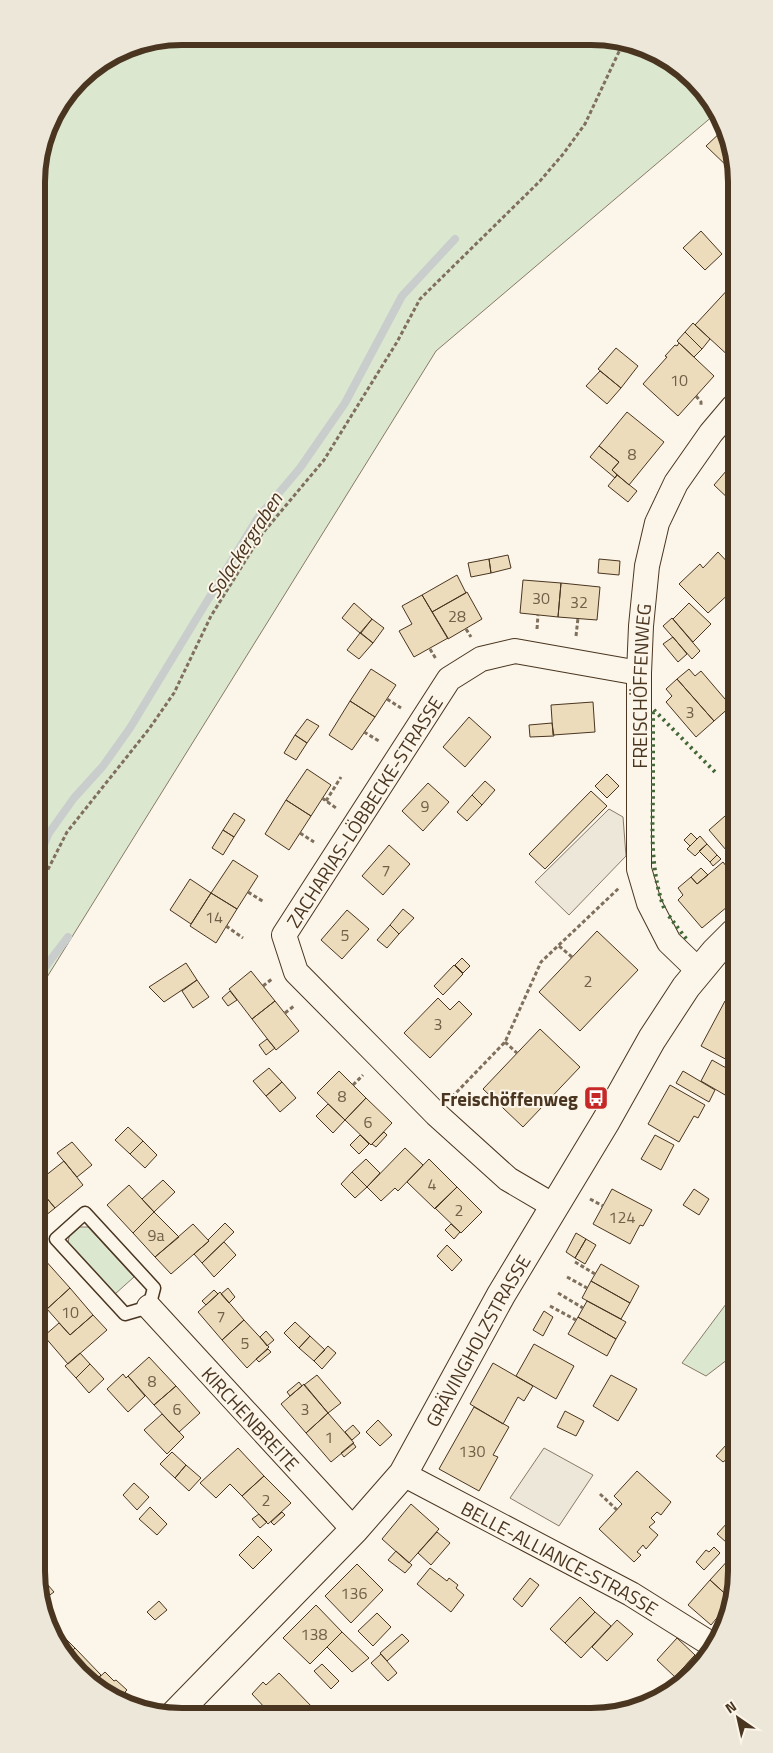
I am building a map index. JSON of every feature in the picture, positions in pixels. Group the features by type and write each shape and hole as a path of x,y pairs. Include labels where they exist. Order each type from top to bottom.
{"main road":[{"name":"GRÄVINGHOLZSTRASSE","path":"181,1708 354,1530 403,1474 501,1294 606,1121 652,1040 686,987 728,940"}],"street":[{"name":"FREISCHÖFFENWEG","path":"699,971 670,942 648,903 639,869 639,672 641,626 647,566 657,522 676,483 711,433 728,413"},
{"name":"ZACHARIAS-LÖBBECKE-STRASSE","path":"554,1206 508,1179 436,1114 296,972 284,935 449,679 481,658 514,651 639,672"},
{"name":"KIRCHENBREITE","path":"149,1308 354,1530"},
{"name":"BELLE-ALLIANCE-STRASSE","path":"403,1474 631,1594 708,1642"}],"lane":[{"path":"85,1213 154,1288 149,1308 125,1314 56,1239 85,1213"}],"path":[{"path":"45,875 67,832 149,730 174,693 211,616 262,534 324,460 397,342 420,300 540,181 564,153 585,124 620,49"},
{"path":"576,641 578,618"},
{"path":"326,801 341,777"},
{"path":"436,1114 505,1042 541,962 625,882"},
{"path":"248,892 264,902"},
{"path":"226,926 243,938"},
{"path":"559,946 572,957"},
{"path":"505,1042 517,1053"},
{"path":"575,1262 595,1274"},
{"path":"567,1277 587,1288"},
{"path":"558,1293 583,1308"},
{"path":"550,1306 576,1320"},
{"path":"600,1494 617,1510"}],"green space":[{"path":"182,45 609,46 635,52 652,59 681,79 700,98 712,117 436,351 45,980 45,173 55,129 73,98 85,85 106,68 129,55 164,46"},
{"path":"80,1227 88,1227 134,1277 115,1294 68,1243 69,1237"},
{"path":"728,1301 728,1359 706,1376 682,1363"}],"shaded area":[{"path":"609,809 623,817 626,856 569,915 535,882"},
{"path":"544,1448 593,1475 559,1526 510,1498"}],"building":[{"path":"719,133 727,166 706,146"},
{"path":"701,231 722,254 705,270 683,248"},
{"path":"728,289 728,355 695,325"},
{"path":"693,323 710,339 702,349 685,332"},
{"path":"685,332 702,349 694,357 677,341"},
{"path":"679,343 714,376 678,416 643,384 667,357 665,356"},
{"path":"616,348 638,366 621,388 598,369"},
{"path":"600,371 621,388 607,404 586,386"},
{"path":"627,412 664,442 629,485 612,470 619,462 599,446"},
{"path":"599,446 619,462 612,470 617,475 615,478 590,457"},
{"path":"728,469 728,498 714,485"},
{"path":"617,475 637,491 628,502 608,486"},
{"path":"718,552 728,563 728,595 708,613 679,584 700,564 703,568"},
{"path":"508,555 511,568 491,573 489,559"},
{"path":"489,559 491,573 471,577 468,563"},
{"path":"599,559 620,561 619,575 598,573"},
{"path":"457,575 466,593 432,612 422,595"},
{"path":"523,580 561,583 558,617 520,613"},
{"path":"561,583 600,587 597,620 558,617"},
{"path":"467,592 482,619 448,639 432,612"},
{"path":"422,595 448,638 414,657 399,631 412,624 402,606"},
{"path":"354,603 372,619 360,633 342,618"},
{"path":"689,603 711,624 693,642 673,619"},
{"path":"672,618 700,651 692,659 663,626"},
{"path":"372,619 384,628 373,643 361,633"},
{"path":"360,633 373,643 359,659 347,650"},
{"path":"673,637 687,654 678,662 663,644"},
{"path":"371,669 396,685 375,717 350,701"},
{"path":"689,669 695,676 701,671 728,702 728,709 714,721 677,679"},
{"path":"677,679 714,721 696,737 666,702 672,696 666,689"},
{"path":"350,701 375,717 352,750 329,735"},
{"path":"593,702 595,732 553,735 551,705"},
{"path":"469,717 491,737 465,767 443,747"},
{"path":"307,719 319,726 307,743 295,735"},
{"path":"552,723 554,736 530,737 529,725"},
{"path":"295,735 307,743 296,760 284,753"},
{"path":"307,769 331,785 311,816 286,800"},
{"path":"607,774 619,786 607,798 595,786"},
{"path":"485,781 495,790 482,805 472,795"},
{"path":"428,783 449,802 423,831 402,811"},
{"path":"591,791 607,806 545,869 529,854"},
{"path":"472,795 482,805 467,821 457,812"},
{"path":"286,800 311,816 289,850 265,834"},
{"path":"234,813 245,820 234,837 223,830"},
{"path":"725,816 728,819 728,852 709,830"},
{"path":"223,830 234,837 223,855 212,848"},
{"path":"691,833 697,839 690,846 684,840"},
{"path":"700,836 707,844 695,856 687,849"},
{"path":"707,844 717,855 710,862 699,851"},
{"path":"389,845 410,864 383,895 362,876"},
{"path":"717,855 721,859 713,866 710,862"},
{"path":"233,860 258,876 237,909 211,893"},
{"path":"723,862 728,868 728,906 702,928 678,900 683,895 678,888 691,877 697,884"},
{"path":"701,868 708,875 697,884 691,877"},
{"path":"190,879 211,893 191,924 170,910"},
{"path":"211,893 237,909 216,943 190,926"},
{"path":"403,909 414,918 399,934 390,925"},
{"path":"347,910 369,929 342,959 321,940"},
{"path":"390,925 399,934 387,948 377,940"},
{"path":"597,931 638,970 580,1031 539,992"},
{"path":"462,958 470,966 463,973 455,965"},
{"path":"186,963 197,980 164,1002 149,987"},
{"path":"454,965 463,974 443,995 434,986"},
{"path":"251,971 275,1001 252,1019 229,989"},
{"path":"197,980 209,997 193,1008 182,991"},
{"path":"230,991 237,1000 228,1006 222,998"},
{"path":"438,998 450,1010 459,1001 472,1014 430,1058 404,1033"},
{"path":"275,1001 299,1031 276,1050 252,1019"},
{"path":"725,1001 728,1002 728,1060 701,1046"},
{"path":"540,1029 580,1067 523,1127 483,1089"},
{"path":"267,1039 275,1048 266,1055 259,1045"},
{"path":"712,1060 728,1069 728,1097 701,1081"},
{"path":"269,1068 282,1082 266,1096 253,1081"},
{"path":"339,1071 366,1098 345,1120 317,1093"},
{"path":"683,1071 715,1090 709,1102 676,1083"},
{"path":"282,1082 296,1098 280,1112 266,1096"},
{"path":"670,1085 705,1105 698,1118 694,1116 679,1142 648,1124"},
{"path":"366,1098 392,1123 371,1145 345,1120"},
{"path":"328,1104 345,1120 333,1133 316,1116"},
{"path":"128,1127 143,1141 130,1154 115,1140"},
{"path":"384,1132 387,1135 376,1147 372,1144"},
{"path":"360,1135 369,1144 359,1154 350,1145"},
{"path":"655,1135 674,1145 661,1170 641,1159"},
{"path":"143,1141 157,1155 145,1168 130,1154"},
{"path":"72,1142 92,1165 77,1177 57,1153"},
{"path":"405,1148 423,1165 398,1191 395,1188 381,1201 367,1187"},
{"path":"366,1159 380,1173 367,1187 352,1172"},
{"path":"429,1159 457,1187 435,1209 407,1182"},
{"path":"64,1161 83,1185 55,1208 45,1196 45,1176"},
{"path":"352,1172 367,1187 355,1198 341,1184"},
{"path":"163,1180 175,1192 154,1212 142,1199"},
{"path":"129,1185 154,1212 133,1233 107,1205"},
{"path":"457,1187 482,1212 461,1233 435,1208"},
{"path":"612,1189 652,1210 643,1226 640,1225 630,1244 593,1224"},
{"path":"694,1189 709,1199 699,1215 683,1205"},
{"path":"45,1196 55,1208 45,1216"},
{"path":"154,1212 179,1237 155,1257 133,1233"},
{"path":"225,1223 234,1232 202,1263 194,1254"},
{"path":"193,1224 209,1241 171,1274 155,1257"},
{"path":"451,1224 460,1232 454,1239 445,1230"},
{"path":"576,1233 586,1239 575,1258 566,1252"},
{"path":"586,1239 596,1245 585,1264 575,1258"},
{"path":"224,1242 236,1255 214,1277 202,1263"},
{"path":"447,1245 462,1260 452,1271 437,1256"},
{"path":"45,1260 70,1288 47,1309 45,1307"},
{"path":"601,1264 639,1286 630,1303 591,1281"},
{"path":"591,1281 630,1303 621,1319 582,1298"},
{"path":"70,1288 93,1315 70,1335 47,1309"},
{"path":"228,1288 235,1297 229,1303 221,1294"},
{"path":"214,1290 218,1294 206,1305 202,1301"},
{"path":"220,1292 244,1320 222,1340 198,1312"},
{"path":"587,1301 626,1322 616,1339 578,1317"},
{"path":"544,1311 553,1317 543,1336 533,1330"},
{"path":"93,1315 107,1330 68,1364 45,1335 59,1323 70,1335"},
{"path":"578,1317 616,1339 607,1356 568,1334"},
{"path":"244,1320 269,1347 247,1368 222,1340"},
{"path":"295,1322 310,1336 299,1348 284,1333"},
{"path":"266,1331 274,1340 267,1346 260,1337"},
{"path":"310,1336 325,1350 314,1361 299,1348"},
{"path":"534,1344 574,1366 556,1399 516,1376"},
{"path":"328,1346 336,1353 322,1369 314,1361"},
{"path":"268,1349 271,1352 259,1362 256,1359"},
{"path":"80,1353 90,1364 76,1378 65,1366"},
{"path":"149,1357 176,1386 154,1405 128,1376"},
{"path":"493,1363 533,1386 524,1401 518,1397 503,1424 470,1404"},
{"path":"90,1364 104,1379 89,1393 76,1378"},
{"path":"123,1374 126,1378 128,1376 145,1396 128,1412 107,1389"},
{"path":"317,1375 341,1403 328,1413 304,1385"},
{"path":"611,1375 637,1389 618,1421 593,1406"},
{"path":"299,1382 302,1386 290,1396 287,1392"},
{"path":"304,1384 328,1413 306,1433 281,1404"},
{"path":"176,1386 200,1413 179,1432 154,1405"},
{"path":"474,1407 509,1427 493,1455 498,1457 479,1491 439,1469"},
{"path":"565,1411 584,1421 576,1436 557,1427"},
{"path":"328,1413 354,1443 331,1462 306,1433"},
{"path":"162,1414 184,1437 167,1454 144,1430"},
{"path":"378,1420 392,1435 380,1446 366,1432"},
{"path":"353,1425 360,1433 352,1440 345,1432"},
{"path":"353,1443 356,1447 344,1457 341,1453"},
{"path":"728,1443 728,1460 723,1462 716,1456"},
{"path":"238,1448 264,1476 242,1496 230,1484 216,1498 200,1483"},
{"path":"172,1452 186,1465 175,1478 160,1464"},
{"path":"186,1465 201,1478 189,1491 175,1478"},
{"path":"637,1471 671,1502 661,1515 657,1512 651,1518 655,1522 649,1527 658,1535 646,1549 643,1545 637,1552 641,1555 634,1562 599,1529 622,1504 614,1496"},
{"path":"264,1476 291,1503 268,1524 242,1496"},
{"path":"134,1483 149,1497 137,1510 123,1495"},
{"path":"411,1504 439,1529 409,1563 382,1539"},
{"path":"150,1507 167,1524 157,1535 139,1519"},
{"path":"282,1512 285,1515 274,1525 271,1522"},
{"path":"259,1514 267,1522 260,1528 252,1519"},
{"path":"728,1522 728,1544 717,1534"},
{"path":"437,1532 450,1543 431,1565 418,1553"},
{"path":"258,1536 272,1550 253,1569 239,1555"},
{"path":"714,1547 720,1553 704,1570 696,1562 706,1550 709,1552"},
{"path":"396,1551 412,1565 405,1573 388,1560"},
{"path":"728,1560 726,1594 710,1580"},
{"path":"357,1564 383,1590 351,1623 325,1596"},
{"path":"430,1568 447,1581 449,1578 458,1585 456,1588 464,1595 451,1612 417,1584"},
{"path":"530,1578 539,1585 522,1607 513,1599"},
{"path":"710,1580 726,1594 721,1613 711,1625 688,1605"},
{"path":"46,1582 54,1592 48,1597"},
{"path":"580,1597 595,1612 565,1643 550,1629"},
{"path":"159,1601 167,1610 155,1620 147,1612"},
{"path":"316,1605 342,1632 310,1664 283,1638"},
{"path":"595,1612 611,1626 581,1658 565,1643"},
{"path":"377,1613 391,1627 373,1646 358,1631"},
{"path":"617,1620 633,1634 607,1661 592,1647"},
{"path":"59,1632 75,1648 71,1652"},
{"path":"342,1632 369,1658 352,1672 327,1647"},
{"path":"402,1634 409,1641 387,1661 380,1653"},
{"path":"677,1638 695,1655 675,1677 657,1660"},
{"path":"75,1648 101,1675 97,1679 71,1652"},
{"path":"381,1654 397,1673 388,1681 371,1663"},
{"path":"695,1655 697,1657 681,1674 675,1677"},
{"path":"322,1664 339,1681 331,1689 314,1671"},
{"path":"105,1672 127,1690 126,1694 121,1694 97,1679"},
{"path":"279,1673 313,1708 265,1708 252,1694 263,1682 266,1685"}],"waterway":[{"name":"Solackergraben","path":"45,842 49,833 74,798 103,766 130,728 257,519 300,468 345,403 402,296 455,239"},
{"path":"45,967 68,937"}],"hedge":[{"path":"664,908 657,881 653,853 653,709 717,774"},
{"path":"669,916 687,940"}],"place":[{"name":"Freischöffenweg","path":"596,1098"}]}
